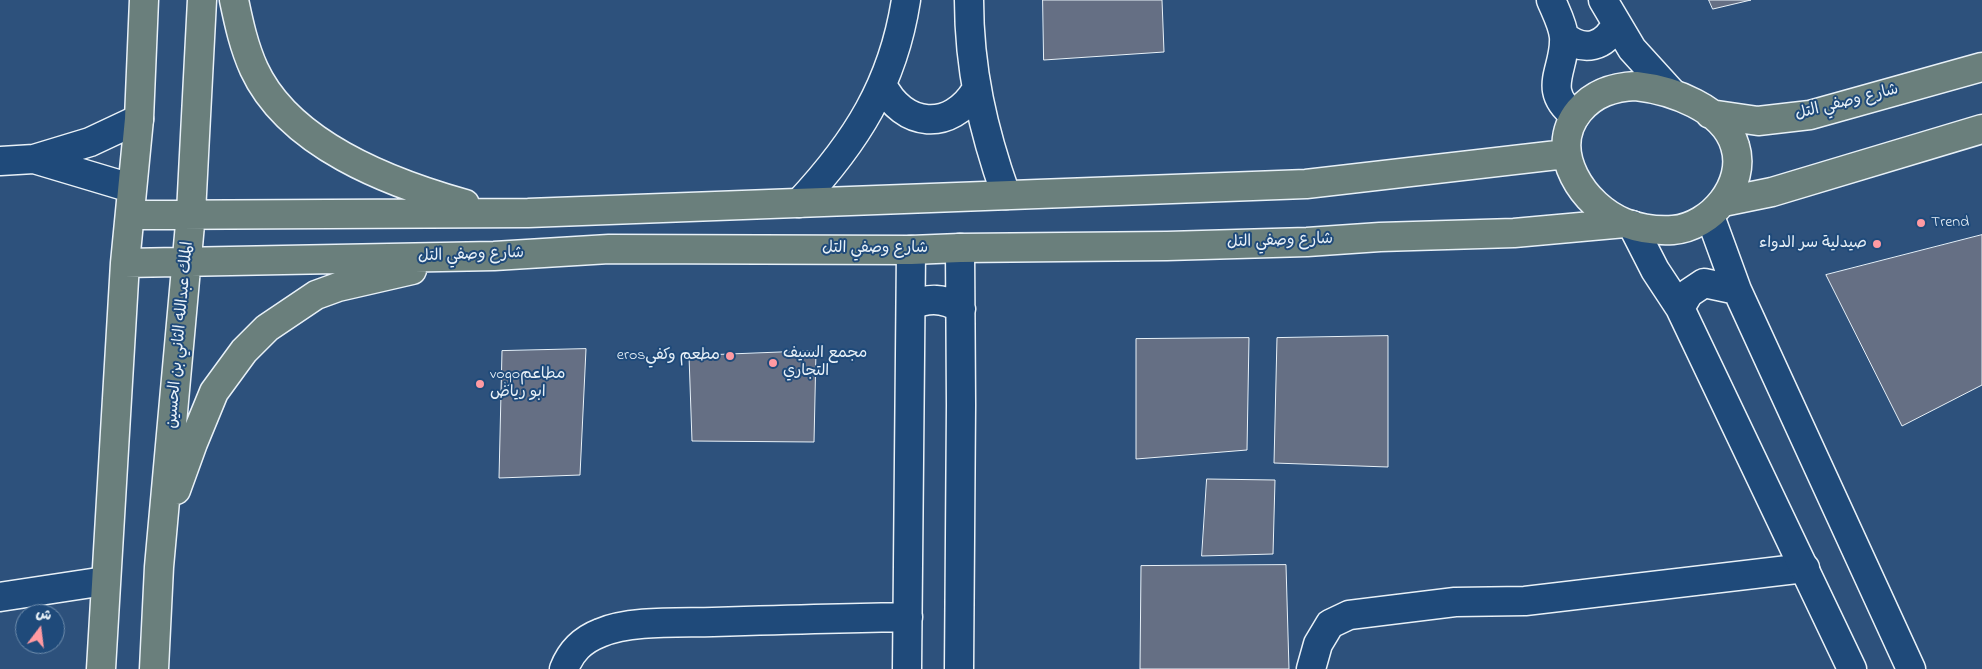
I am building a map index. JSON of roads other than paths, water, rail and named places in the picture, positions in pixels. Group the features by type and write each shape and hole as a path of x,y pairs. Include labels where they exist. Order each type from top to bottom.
{"main road":[{"path":"101,669 125,263 139,118 144,0"},
{"name":"الملك عبدالله الثاني بن الحسين","path":"154,669 159,567 188,264 202,0"},
{"path":"234,0 240,32 254,70 278,105 311,136 350,162 414,188 496,213"},
{"name":"شارع وصفي التل","path":"1710,114 1758,121 1810,114 1982,67"},
{"path":"1716,209 1734,177 1738,162 1735,145 1726,129 1692,101 1672,93 1645,87 1618,87 1602,92 1586,103 1575,116 1568,130 1565,144 1566,154 1571,170 1588,194 1610,215 1642,229 1659,231 1676,230 1692,226 1716,209 1982,129"},
{"path":"130,215 191,213 496,213 1306,184 1566,154"},
{"name":"شارع وصفي التل","path":"125,263 188,264 494,256 609,248 911,250 1167,246 1307,242 1380,236 1514,233 1629,224"},
{"path":"159,567 174,498 193,443 214,392 244,351 267,328 298,306 326,291 406,271 494,256"}],"street":[{"path":"799,203 846,148 866,117 882,84 895,50 906,0"},
{"path":"969,0 971,53 976,90 983,123 1006,195"},
{"path":"1551,0 1564,36 1564,52 1556,78 1556,89 1566,109 1575,116"},
{"path":"1603,0 1632,49 1672,93"},
{"path":"1564,36 1571,42 1589,46 1606,40 1616,24"},
{"path":"882,84 887,95 899,109 915,117 927,120 939,119 961,109 970,101 976,90"},
{"path":"0,161 34,158 90,142 139,118"},
{"path":"34,158 131,188"},
{"path":"1716,209 1737,290 1911,669"},
{"path":"1629,224 1655,270 1680,308 1852,669"},
{"path":"959,669 960,248"},
{"path":"907,669 911,250"},
{"path":"1680,308 1689,293 1704,283 1737,290"},
{"path":"911,306 923,301 936,299 949,302 961,309"},
{"path":"1311,669 1318,644 1330,624 1349,615 1454,602 1525,601 1805,568"},
{"path":"0,597 105,581"},
{"path":"564,669 568,657 576,647 600,633 621,627 664,623 908,617"}],"place":[{"name":"Trend","path":"1921,223"},
{"name":"صيدلية سر الدواء","path":"1877,244"},
{"name":"erosمطعم وكفي","path":"730,356"},
{"name":"مجمع السيف التجاري","path":"773,363"},
{"name":"vogoمطاعم ابو رياض","path":"480,384"}]}
